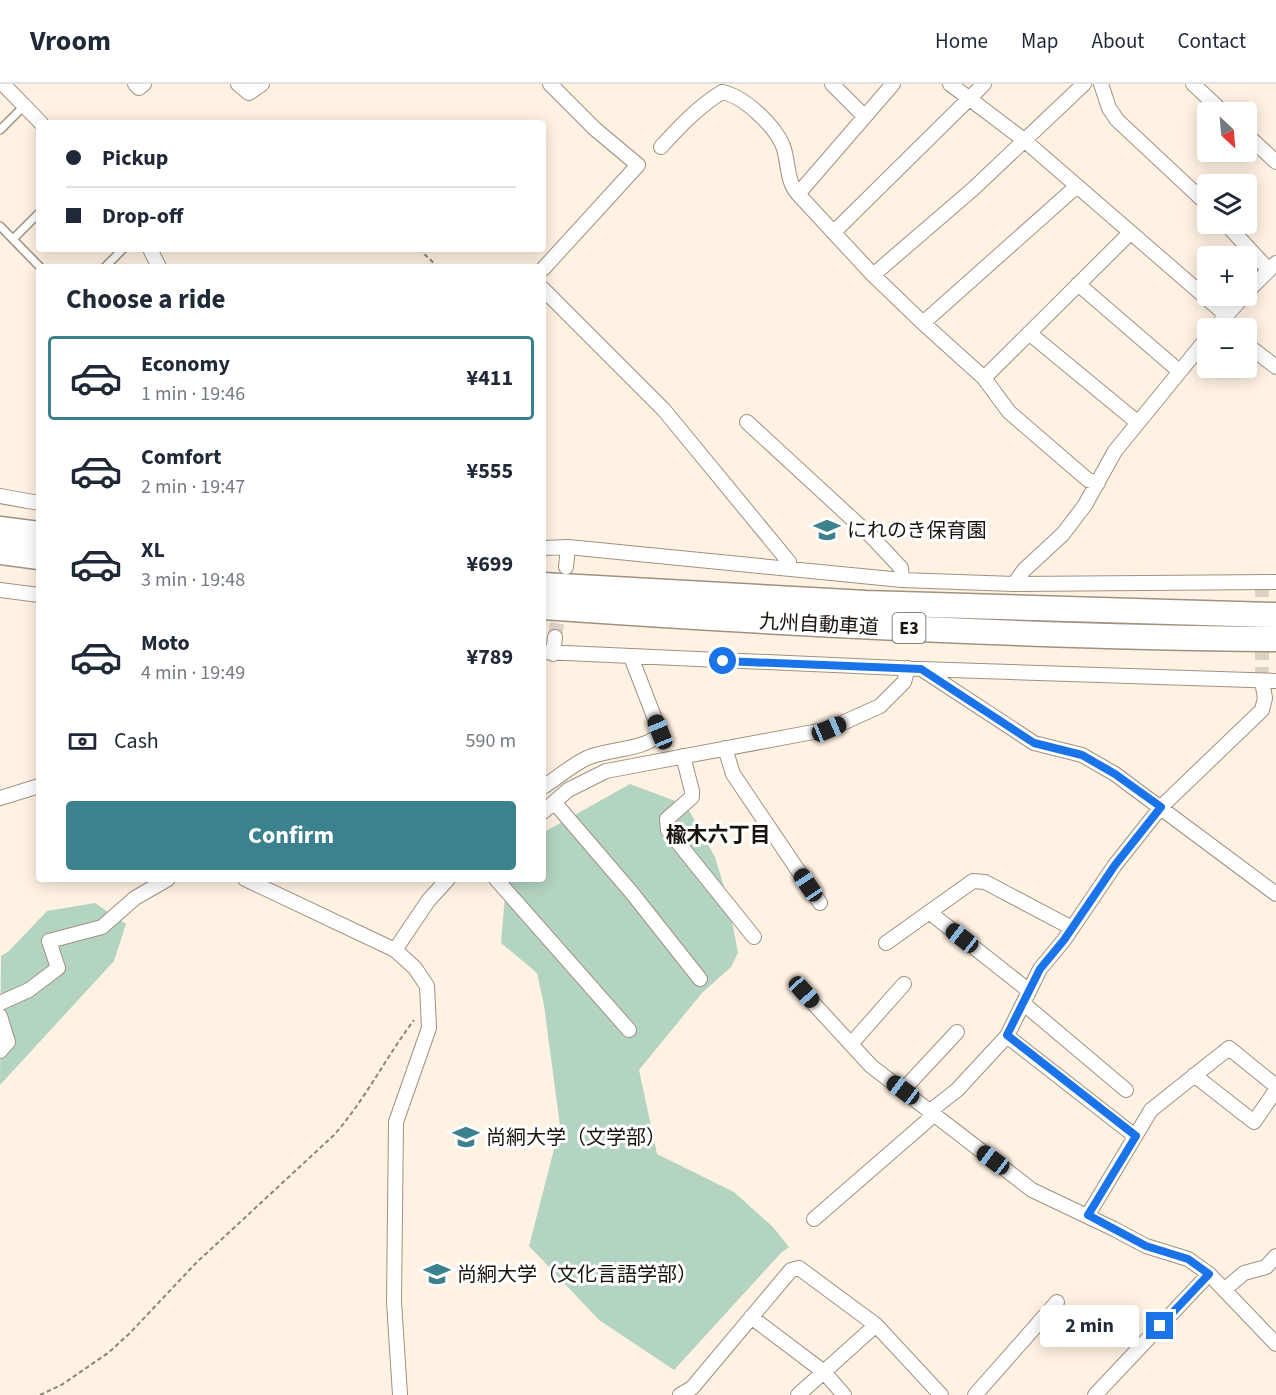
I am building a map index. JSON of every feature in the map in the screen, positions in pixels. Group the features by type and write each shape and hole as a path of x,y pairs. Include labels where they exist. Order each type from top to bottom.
{"highway":[{"path":"0,529 36,534"},
{"path":"0,552 36,557"},
{"name":"九州自動車道","path":"546,585 866,603 1276,615"},
{"name":"九州自動車道","path":"546,607 780,623 1276,639"}],"street":[{"path":"3,84 38,120"},
{"path":"135,84 139,88 144,84"},
{"path":"238,84 249,93 262,84"},
{"path":"546,266 638,165 595,129 550,84"},
{"path":"832,84 864,116"},
{"path":"798,194 893,84"},
{"path":"950,84 1024,140 1130,232 1216,318"},
{"path":"834,232 984,84"},
{"path":"873,275 973,189 1084,84"},
{"path":"1101,84 1109,108 1117,120 1197,195"},
{"path":"1193,84 1212,102"},
{"path":"661,147 685,120 722,92 731,94 757,112 784,148 791,181 798,194 873,275 984,378 1009,412 1088,480 1098,483"},
{"path":"1257,144 1276,162"},
{"path":"923,323 1077,186"},
{"path":"984,378 1130,232"},
{"path":"1237,234 1272,266 1257,282"},
{"path":"1078,284 1179,370"},
{"path":"546,292 664,410 789,562 790,569"},
{"path":"1227,318 1236,306"},
{"path":"1029,333 1137,422"},
{"path":"1014,584 1024,570 1062,534 1085,505 1115,451 1197,350"},
{"path":"1257,352 1275,366"},
{"path":"747,422 873,538 901,568 902,580"},
{"path":"0,496 36,502"},
{"path":"566,567 568,547"},
{"path":"546,548 568,547 902,580 1014,584 1276,582"},
{"path":"0,590 36,595"},
{"path":"555,637 548,653 1269,681 1262,710 1161,807 1115,865 1072,928 1040,969 1007,1035 933,1113 814,1219"},
{"path":"546,785 586,759 610,750 648,743 659,735 660,732 631,657"},
{"path":"546,809 577,785 606,771 829,729 880,706 898,691 914,669"},
{"path":"914,669 1034,743 1082,755 1115,774 1276,894"},
{"path":"725,748 733,774 820,903"},
{"path":"683,756 692,797 667,819 668,830 754,937"},
{"path":"0,798 36,787"},
{"path":"554,802 632,893 700,979"},
{"path":"886,943 973,881 985,882 1072,928"},
{"path":"0,1003 29,990 58,968 49,941 102,927 135,898 163,882"},
{"path":"251,882 395,950 422,976 427,986 429,1028 396,1122 394,1302 400,1395"},
{"path":"395,950 428,901 445,882"},
{"path":"492,882 629,1030"},
{"path":"929,912 1028,990"},
{"path":"851,1044 904,984"},
{"path":"804,992 871,1066 1032,1190 1088,1215 1146,1246 1188,1259 1209,1274 1276,1344"},
{"path":"1024,1004 1126,1090"},
{"path":"0,1016 8,1042 0,1051"},
{"path":"903,1090 957,1032"},
{"path":"1007,1035 1136,1136"},
{"path":"1088,1215 1151,1110 1194,1075 1229,1048 1276,1088 1254,1122 1194,1075"},
{"path":"1224,1290 1244,1273 1266,1267 1276,1256"},
{"path":"680,1395 692,1388 791,1270 799,1268 876,1325 941,1395"},
{"path":"1095,1395 1209,1274"},
{"path":"975,1395 1057,1302"},
{"path":"751,1317 824,1372 844,1395"},
{"path":"798,1395 876,1325"}],"lane":[{"path":"0,130 24,106"},
{"path":"13,239 36,216"},
{"path":"0,226 37,264"},
{"path":"108,264 120,252"}],"path":[{"path":"422,252 435,264"},
{"path":"40,1395 63,1384 108,1353 129,1335 196,1263 334,1135 351,1115 402,1036 415,1019 428,1009"}],"green space":[{"path":"630,784 686,805 715,857 728,900 738,953 731,967 702,993 639,1070 657,1154 734,1192 773,1227 789,1247 674,1370 599,1320 529,1246 560,1126 544,1005 537,973 501,943 507,882 546,882 546,831"},
{"path":"95,903 126,924 114,961 0,1085 1,956 9,951 47,911"}],"tunnel":[{"path":"1262,583 1262,681"},
{"path":"555,637 560,603"}],"place":[{"name":"にれのき保育園","path":"827,530"},
{"name":"尚絅大学（文学部）","path":"466,1137"},
{"name":"尚絅大学（文化言語学部）","path":"437,1274"}],"district":[{"name":"楡木六丁目","path":"718,835"}],"route":[{"path":"723,661 921,669 1034,743 1082,755 1115,774 1161,807 1115,865 1064,940 1040,969 1007,1035 1136,1136 1088,1215 1146,1246 1188,1259 1209,1274 1160,1326"}]}
